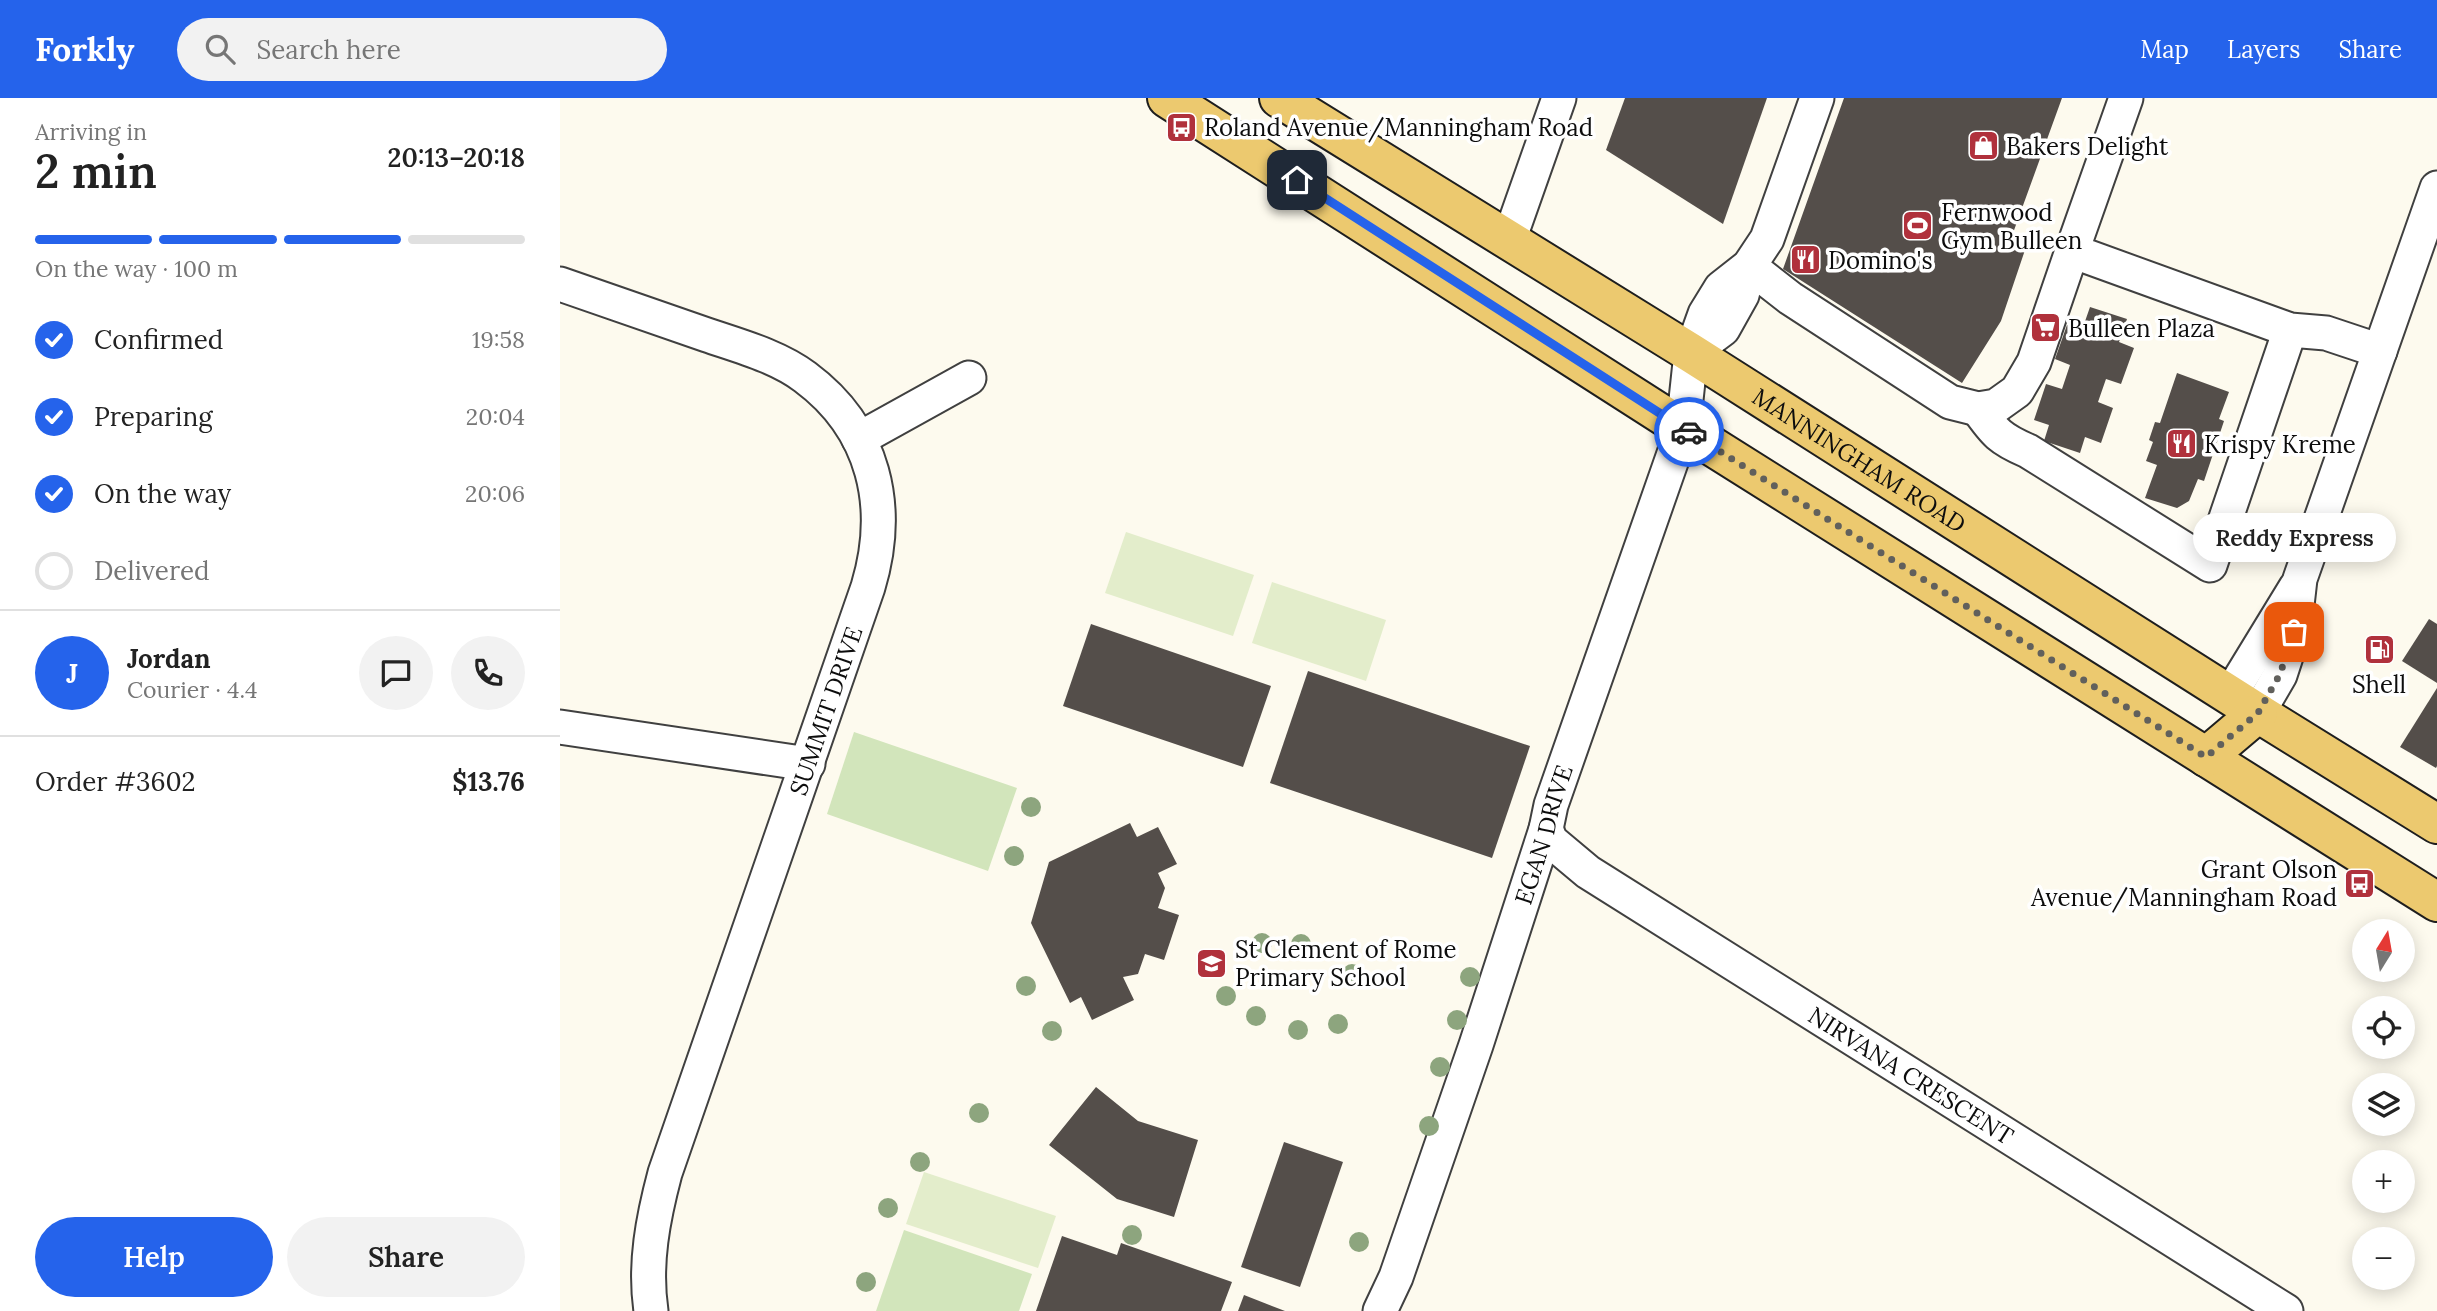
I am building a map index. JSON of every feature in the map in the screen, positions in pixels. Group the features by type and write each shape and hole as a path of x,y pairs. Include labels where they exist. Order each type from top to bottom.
{"main road":[{"path":"1167,98 1683,428 2437,902"},
{"name":"MANNINGHAM ROAD","path":"1279,98 1691,353 2437,824"},
{"path":"2206,757 2244,704"}],"street":[{"path":"1509,240 1559,98"},
{"name":"EGAN DRIVE","path":"1381,1310 1396,1277 1476,1045 1546,829 1550,805 1683,428 1691,353 1705,314 1721,288 1749,266 1767,239 1817,98"},
{"path":"1992,405 2026,378 2034,362 2126,98"},
{"path":"2244,704 2300,579 2437,188"},
{"path":"2072,251 2290,330 2326,333 2376,360"},
{"path":"1749,266 1790,298 1950,402 1992,405 2014,422 2028,451 2210,565 2290,330"},
{"name":"SUMMIT DRIVE","path":"560,284 740,346 805,376 850,424 871,466 877,491 878,542 868,587 665,1173 650,1245 648,1278 651,1311"},
{"path":"859,439 969,378"},
{"path":"560,727 807,764"},
{"name":"NIRVANA CRESCENT","path":"1546,829 1551,841 1588,872 2286,1311"}],"green space":[{"path":"1126,532 1254,575 1233,636 1105,593"},
{"path":"1272,582 1386,620 1366,681 1252,643"},
{"path":"854,732 1017,788 988,871 827,814"},
{"path":"924,1172 1056,1216 1038,1268 906,1224"},
{"path":"904,1230 1032,1274 1019,1311 876,1311"}],"building":[{"path":"1625,98 1767,98 1723,224 1606,150"},
{"path":"1844,98 2062,98 2009,244 2025,250 2001,321 1962,383 1783,269"},
{"path":"2090,307 2127,319 2119,342 2134,348 2121,384 2106,379 2098,402 2113,408 2101,443 2085,437 2080,453 2044,441 2049,425 2034,420 2046,384 2062,389 2070,365 2055,359 2067,325 2082,330"},
{"path":"2177,373 2229,392 2219,419 2224,421 2204,481 2198,479 2189,501 2177,508 2145,498 2157,465 2146,461 2153,442 2149,440 2155,422 2160,423"},
{"path":"2429,619 2437,624 2437,683 2402,661"},
{"path":"1091,624 1271,686 1243,767 1063,706"},
{"path":"1308,671 1530,746 1492,858 1270,783"},
{"path":"2437,688 2437,766 2436,768 2400,747"},
{"path":"1130,823 1137,837 1158,827 1177,864 1158,873 1165,888 1158,908 1179,915 1164,960 1145,954 1138,974 1123,977 1134,1000 1092,1020 1081,997 1070,1003 1031,923 1049,862"},
{"path":"1096,1087 1138,1121 1198,1140 1174,1217 1117,1199 1049,1145"},
{"path":"1284,1142 1343,1162 1300,1287 1241,1267"},
{"path":"1062,1236 1117,1255 1121,1243 1232,1282 1221,1311 1036,1311"},
{"path":"1244,1295 1285,1311 1238,1311"}],"way so far":[{"path":"1689,432 2206,757 2258,713 2280,674 2294,632"}],"place":[{"name":"Roland Avenue/Manningham Road","path":"1181,127"},
{"name":"Bakers Delight","path":"1983,146"},
{"name":"Fernwood Gym Bulleen","path":"1918,226"},
{"name":"Domino's","path":"1805,260"},
{"name":"Bulleen Plaza","path":"2045,328"},
{"name":"Krispy Kreme","path":"2181,444"},
{"name":"Reddy Express","path":"2294,632"},
{"name":"Shell","path":"2379,650"},
{"name":"Grant Olson Avenue/Manningham Road","path":"2360,883"},
{"name":"St Clement of Rome Primary School","path":"1212,963"}],"route":[{"path":"1297,180 1689,432"}]}
